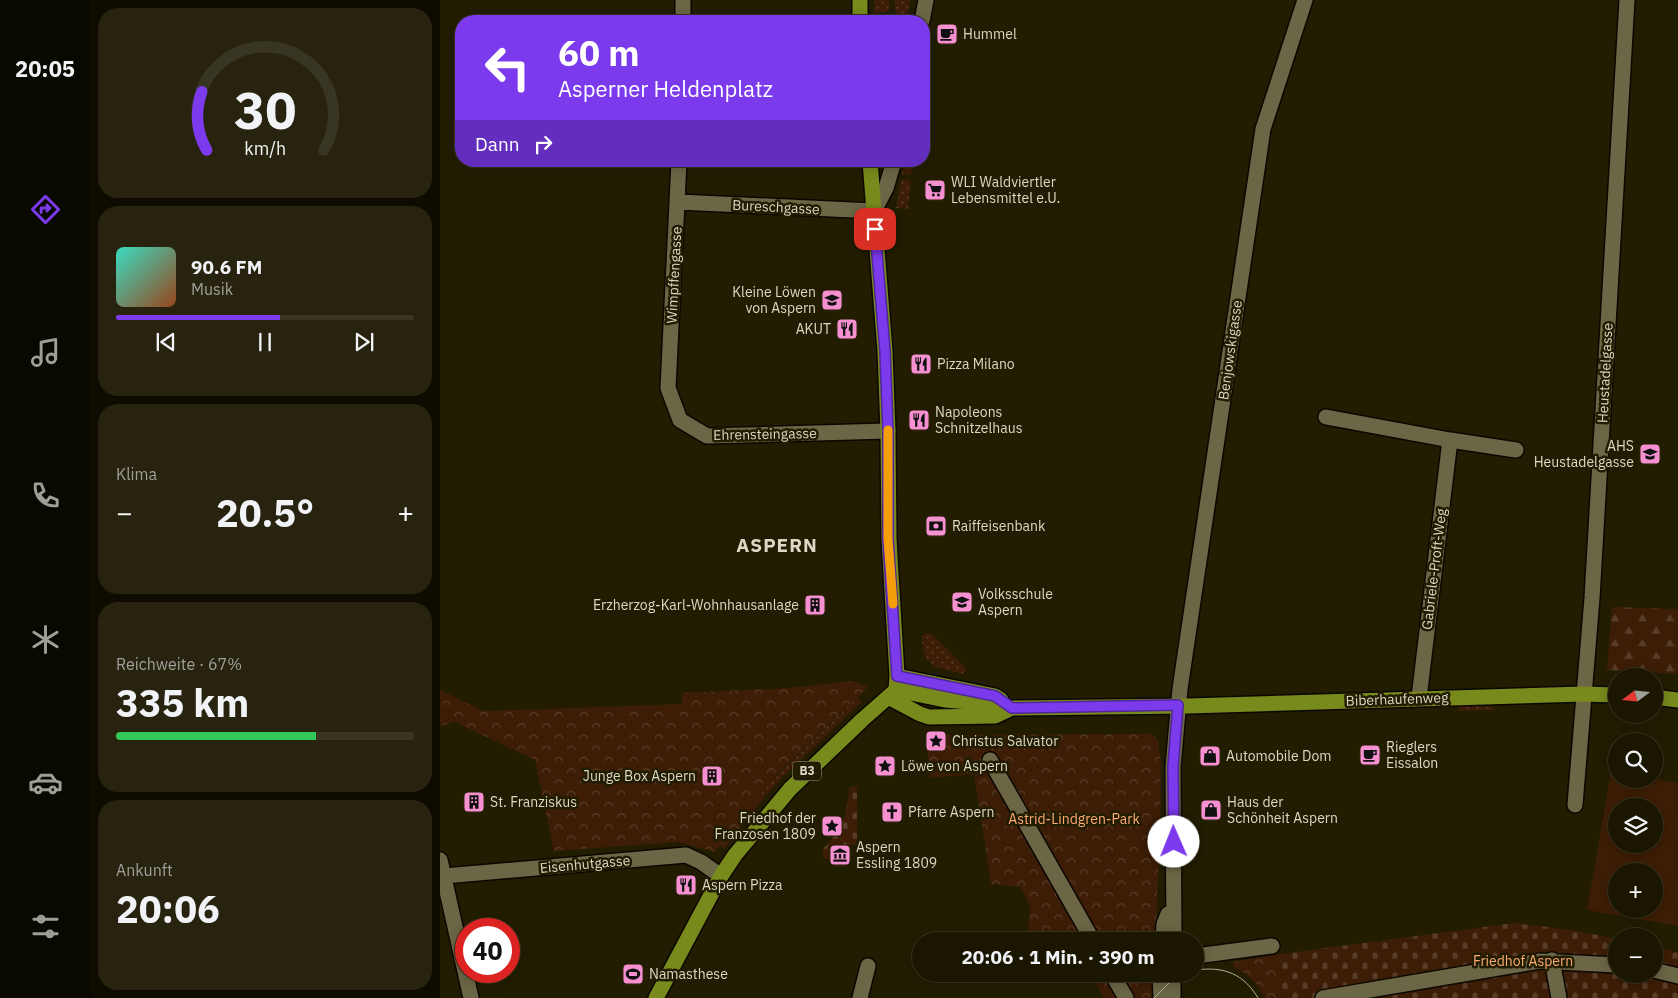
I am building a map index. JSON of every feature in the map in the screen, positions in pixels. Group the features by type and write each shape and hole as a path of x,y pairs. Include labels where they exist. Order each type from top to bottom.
{"main road":[{"path":"860,0 860,15"},
{"path":"870,167 885,351 888,431 888,539 894,688"},
{"name":"Biberhaufenweg","path":"894,688 945,700 995,704 1012,708 1608,695"},
{"name":"B3","path":"656,998 721,876 760,824 790,789 894,688"},
{"path":"1663,698 1678,700"}],"street":[{"path":"683,0 683,15"},
{"path":"923,15 926,0"},
{"name":"Benjowskigasse","path":"1174,932 1173,767 1178,705 1263,129 1305,0"},
{"name":"Heustadelgasse","path":"1575,806 1592,598 1627,0"},
{"name":"Wimpffengasse","path":"668,388 679,167"},
{"path":"874,212 886,188 892,167"},
{"name":"Bureschgasse","path":"678,202 874,212"},
{"name":"Ehrensteingasse","path":"668,388 680,420 707,436 888,431"},
{"path":"1326,417 1516,450"},
{"name":"Gabriele-Proft-Weg","path":"1419,698 1450,440"},
{"path":"990,760 1088,932"},
{"name":"Eisenhutgasse","path":"444,876 686,855 701,862 721,876"},
{"path":"440,860 471,998"},
{"path":"1164,932 1164,924 1174,899"},
{"path":"1204,955 1272,946"},
{"path":"1323,998 1540,960 1608,964"},
{"path":"1552,960 1559,998"},
{"path":"860,998 868,966"},
{"path":"1663,972 1678,976"},
{"path":"1117,982 1126,998"},
{"path":"1161,998 1164,982"},
{"path":"1167,982 1173,998"}],"green space":[{"path":"874,0 889,0 889,10 874,13"},
{"path":"894,0 910,0 907,15 896,15"},
{"path":"904,167 912,167 911,175 902,175"},
{"path":"911,179 908,209 896,208 901,180"},
{"path":"1612,607 1678,609 1678,674 1663,673 1663,668 1608,668 1607,670"},
{"path":"926,633 932,634 965,667 966,671 962,674 932,664 925,655 923,647 922,636"},
{"path":"852,681 868,687 777,774 715,852 679,842 554,851 535,760 455,722 440,726 440,690 484,711 682,704 682,693 789,688"},
{"path":"857,698 862,701 788,772 765,796 724,849 721,847 720,843 774,778"},
{"path":"1459,707 1493,707 1495,710 1459,711"},
{"name":"Astrid-Lindgren-Park","path":"1149,732 1158,740 1161,762 1160,842 1155,932 1027,932 1031,909 1021,887 991,884 974,774 930,778 926,735 1149,734"},
{"path":"1663,780 1678,783 1678,926 1632,918 1663,918 1663,863 1608,863 1608,914 1587,910 1608,788 1663,788"},
{"path":"849,787 857,787 857,845 831,845 829,847 829,858 823,859 823,849 835,835 843,821"},
{"name":"Friedhof Aspern","path":"1514,923 1573,930 1608,937 1608,983 1663,983 1663,949 1678,952 1678,998 1279,998 1281,954"},
{"path":"1281,954 1279,998 1265,998 1252,980 1234,967 1233,962"},
{"path":"1095,982 1152,982 1152,993 1149,998 1104,998"}],"tram line":[{"path":"1204,969 1216,969 1240,978 1258,998"},
{"path":"1154,998 1171,982"}],"slow traffic":[{"path":"888,430 888,539 893,604"}],"place":[{"name":"Hummel","path":"947,34"},
{"name":"WLI Waldviertler Lebensmittel e.U.","path":"935,190"},
{"name":"Kleine Löwen von Aspern","path":"832,300"},
{"name":"AKUT","path":"847,329"},
{"name":"Pizza Milano","path":"921,364"},
{"name":"Napoleons Schnitzelhaus","path":"919,420"},
{"name":"AHS Heustadelgasse","path":"1650,454"},
{"name":"Raiffeisenbank","path":"936,526"},
{"name":"Volksschule Aspern","path":"962,602"},
{"name":"Erzherzog-Karl-Wohnhausanlage","path":"815,605"},
{"name":"Christus Salvator","path":"936,741"},
{"name":"Rieglers Eissalon","path":"1370,755"},
{"name":"Automobile Dom","path":"1210,756"},
{"name":"Löwe von Aspern","path":"885,766"},
{"name":"Junge Box Aspern","path":"712,776"},
{"name":"St. Franziskus","path":"474,802"},
{"name":"Haus der Schönheit Aspern","path":"1211,810"},
{"name":"Pfarre Aspern","path":"892,812"},
{"name":"Friedhof der Franzosen 1809","path":"832,826"},
{"name":"Aspern Essling 1809","path":"840,855"},
{"name":"Aspern Pizza","path":"686,885"},
{"name":"Namasthese","path":"633,974"}],"district":[{"name":"ASPERN","path":"777,545"}],"route":[{"path":"875,229 885,351 888,431 888,539 897,676 995,696 1012,708 1178,705 1173,767 1174,842"}]}
